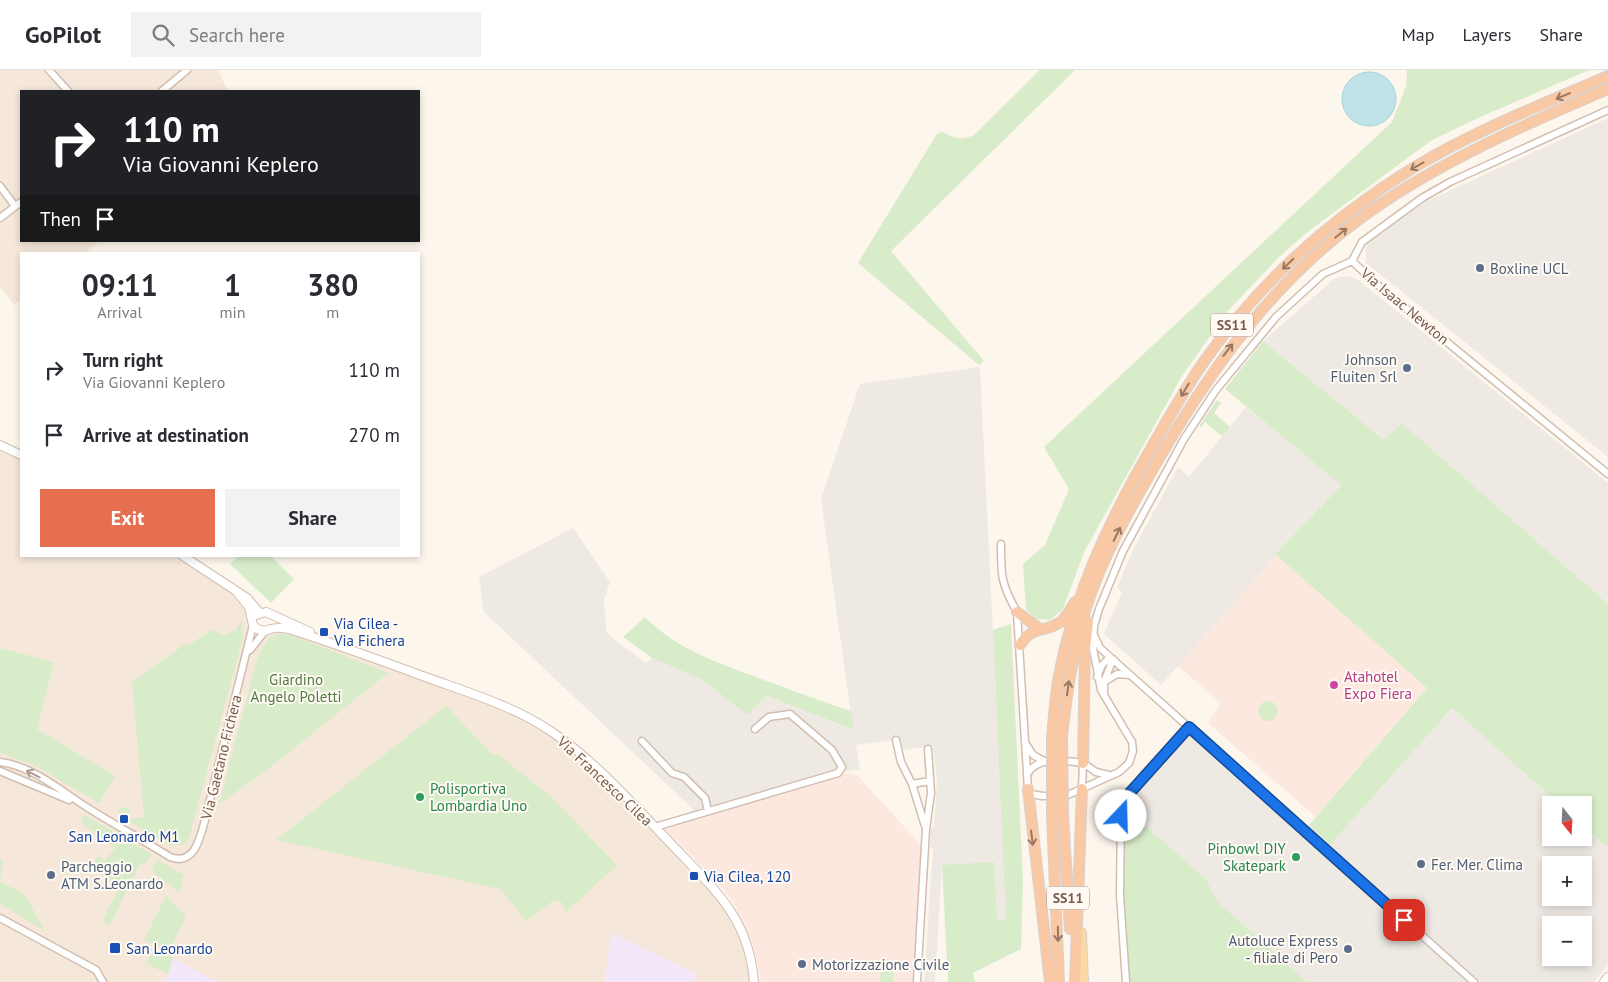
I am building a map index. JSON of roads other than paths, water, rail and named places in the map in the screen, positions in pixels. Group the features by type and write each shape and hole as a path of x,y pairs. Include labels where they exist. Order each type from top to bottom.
{"highway":[{"name":"SS11","path":"1059,982 1052,815 1058,682 1083,588 1108,527 1191,380 1230,327 1289,263 1352,210 1415,167 1478,134 1608,76"},
{"name":"SS11","path":"1069,982 1070,930 1057,736 1076,644 1102,567 1136,498 1210,375 1262,309 1301,269 1360,219 1417,180 1490,141 1608,89"},
{"path":"1083,763 1087,627 1102,567"},
{"path":"1020,645 1029,633 1058,624 1065,618 1083,588"},
{"path":"1018,612 1040,629"},
{"path":"1028,789 1050,982"},
{"path":"1075,982 1082,789"}],"main road":[{"path":"1078,879 1083,982"}],"street":[{"path":"49,70 67,90"},
{"path":"163,90 187,70"},
{"path":"1352,261 1362,242 1422,198 1450,182 1608,110"},
{"path":"0,186 18,204 0,218"},
{"name":"Via Isaac Newton","path":"1028,789 1032,794 1042,796 1068,795 1120,772 1131,759 1133,747 1130,737 1104,696 1097,677 1093,648 1099,609 1123,551 1184,439 1216,390 1276,317 1323,274 1352,261 1381,288 1608,474"},
{"path":"0,445 20,455"},
{"path":"1000,544 1001,573 1005,591 1018,612 1028,789"},
{"name":"Via Francesco Cilea","path":"184,557 253,603 259,612 266,612 325,640"},
{"name":"Via Francesco Cilea","path":"237,592 249,607 257,630 292,630 325,640 482,697 528,717 576,750 718,891 730,907 748,946 754,982"},
{"path":"253,622 259,612"},
{"path":"268,629 273,621 271,616"},
{"name":"Via Gaetano Fichera","path":"86,808 170,857 178,859 186,857 195,851 248,653 253,622"},
{"name":"Via Gaetano Fichera","path":"248,653 268,629"},
{"path":"1094,633 1098,645 1112,658 1474,982"},
{"path":"1097,677 1102,665 1112,658"},
{"path":"1104,696 1104,682 1112,658"},
{"path":"1104,682 1117,674 1131,675"},
{"path":"655,827 838,773 842,767 832,750 790,714 769,717 755,729"},
{"path":"1126,982 1120,896 1122,810 1127,796 1189,727"},
{"path":"642,740 672,773 684,777 705,798 708,810"},
{"path":"896,740 901,762 912,784 926,829"},
{"path":"1026,743 1033,755 1044,761"},
{"path":"917,982 930,781 928,749"},
{"path":"1027,775 1034,765 1044,761 1083,763 1096,772 1109,776"},
{"path":"0,762 28,771 53,784 86,808"},
{"path":"1082,789 1083,763"},
{"path":"0,771 86,808"},
{"path":"912,784 930,781"},
{"path":"0,918 96,970 103,982"},
{"path":"1604,982 1608,977"}],"water":[{"path":"1369,72 1379,74 1388,80 1394,89 1396,99 1394,109 1388,118 1379,124 1369,126 1359,124 1350,118 1344,109 1342,99 1344,89 1350,80 1359,74"}],"place":[{"name":"Boxline UCL","path":"1480,268"},
{"name":"Johnson Fluiten Srl","path":"1407,368"},
{"name":"Via Cilea - Via Fichera","path":"324,632"},
{"name":"Atahotel Expo Fiera","path":"1334,685"},
{"name":"Polisportiva Lombardia Uno","path":"420,797"},
{"name":"San Leonardo M1","path":"124,819"},
{"name":"Pinbowl DIY Skatepark","path":"1296,857"},
{"name":"Fer. Mer. Clima","path":"1421,864"},
{"name":"Parcheggio ATM S.Leonardo","path":"51,875"},
{"name":"Via Cilea, 120","path":"694,876"},
{"name":"San Leonardo","path":"115,948"},
{"name":"Autoluce Express - filiale di Pero","path":"1348,949"},
{"name":"Motorizzazione Civile","path":"802,964"}],"park label":[{"name":"Giardino Angelo Poletti","path":"296,688"}]}
